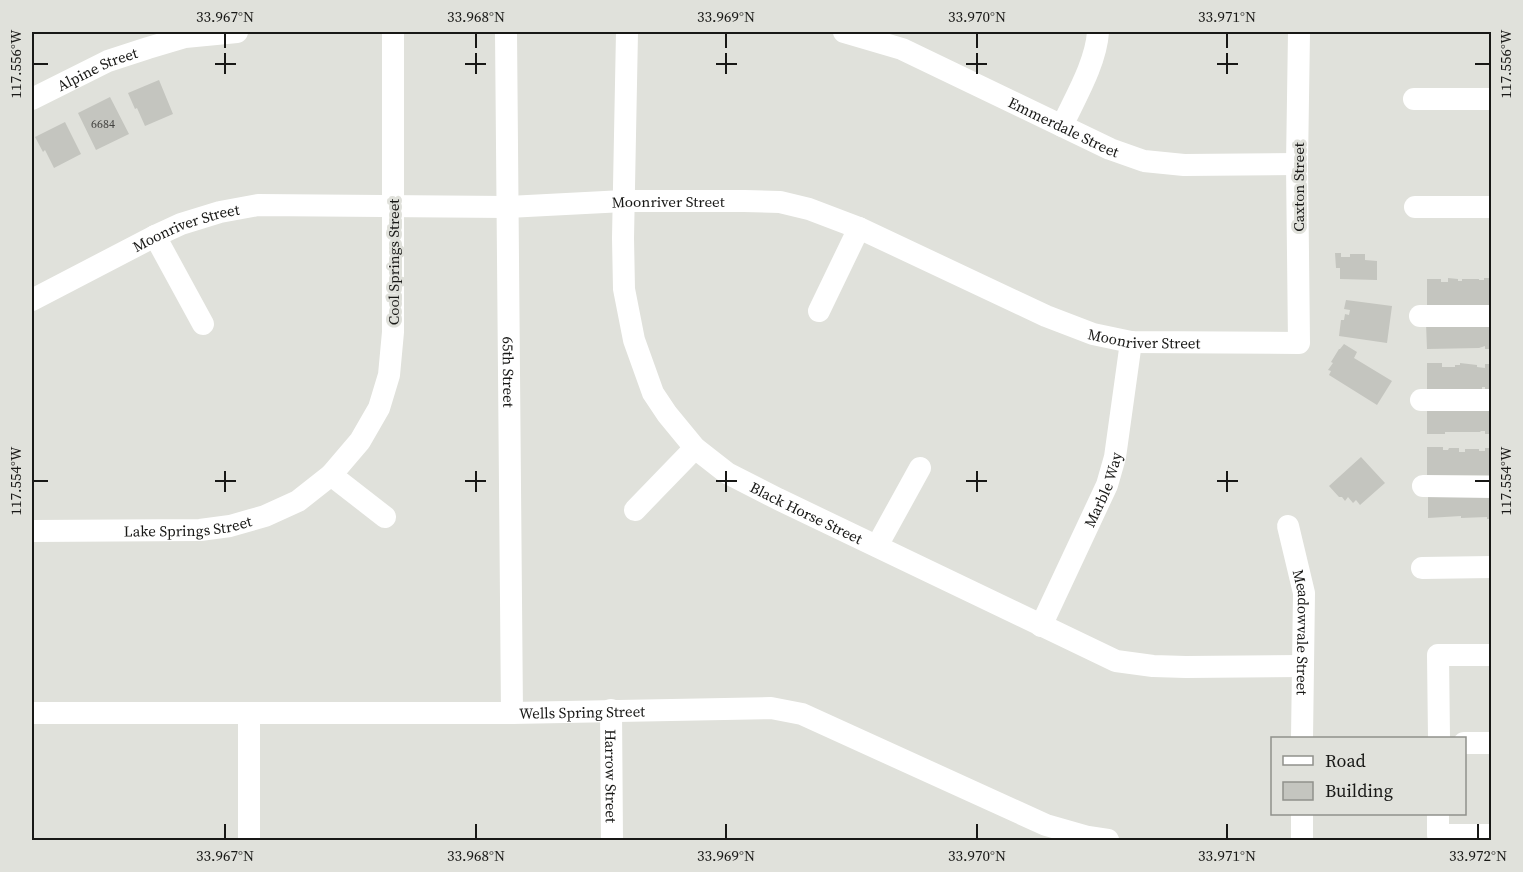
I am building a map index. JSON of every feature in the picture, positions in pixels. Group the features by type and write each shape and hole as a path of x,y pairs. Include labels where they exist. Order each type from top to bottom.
{"street":[{"name":"Alpine Street","path":"32,99 108,61 185,38 213,32 237,32"},
{"name":"Cool Springs Street","path":"331,475 360,441 379,408 388,375 393,332 393,32"},
{"name":"65th Street","path":"506,32 512,713"},
{"name":"Black Horse Street","path":"627,32 624,289 634,340 653,393 695,448 727,473 778,499 1116,661 1153,666 1186,667 1302,666"},
{"name":"Emmerdale Street","path":"844,32 902,49 1110,149 1144,161 1184,165 1297,164"},
{"path":"1062,126 1087,71 1098,32"},
{"name":"Caxton Street","path":"1299,32 1297,164 1299,343"},
{"path":"1414,99 1491,99"},
{"name":"Moonriver Street","path":"32,300 181,224 220,212 258,205 507,207 624,201 780,202 809,209 859,228 1046,316 1093,334 1131,342 1299,343"},
{"path":"1415,207 1491,207"},
{"path":"819,312 859,228"},
{"path":"155,236 203,324"},
{"path":"1420,316 1491,316"},
{"name":"Marble Way","path":"1041,626 1107,485 1115,457 1131,342"},
{"path":"1421,400 1491,400"},
{"path":"635,510 695,448"},
{"path":"877,546 920,468"},
{"path":"331,475 385,517"},
{"name":"Lake Springs Street","path":"32,531 200,530 230,526 265,516 298,501 331,475"},
{"path":"1423,486 1491,487"},
{"name":"Meadowvale Street","path":"1288,526 1304,593 1302,737"},
{"path":"1422,568 1491,567"},
{"path":"1438,737 1438,655 1491,655"},
{"name":"Wells Spring Street","path":"32,713 512,713 771,708 802,714 1046,825 1108,840"},
{"name":"Harrow Street","path":"611,710 612,840"},
{"path":"249,713 249,840"},
{"path":"1466,743 1491,743"},
{"path":"1302,815 1302,840"},
{"path":"1438,824 1491,835"}],"building":[{"path":"159,80 173,114 145,126 128,93"},
{"path":"110,97 129,134 96,150 78,113"},
{"path":"65,122 81,154 54,168 35,137"},
{"path":"1335,253 1341,253 1341,257 1350,257 1350,254 1365,254 1365,260 1377,261 1377,280 1340,279 1340,268 1336,268"},
{"path":"1448,278 1462,281 1462,279 1492,278 1492,305 1427,305 1427,279 1441,279 1441,282 1448,282"},
{"path":"1346,300 1392,306 1387,343 1339,336 1341,320 1344,320 1345,314 1349,315 1350,310 1344,309"},
{"path":"1492,322 1492,349 1485,349 1485,346 1427,349 1426,323"},
{"path":"1344,344 1357,352 1354,358 1392,381 1377,405 1329,375 1331,371 1328,370 1333,363 1331,362"},
{"path":"1427,363 1442,363 1442,367 1455,367 1460,363 1485,368 1485,364 1492,364 1492,390 1485,390 1485,387 1482,387 1482,389 1427,391"},
{"path":"1427,407 1492,407 1492,434 1480,431 1427,434"},
{"path":"1427,447 1443,447 1443,450 1459,448 1459,452 1465,452 1465,449 1485,451 1485,448 1492,448 1492,475 1427,475"},
{"path":"1361,457 1385,483 1360,505 1356,500 1353,503 1348,497 1345,501 1329,486"},
{"path":"1492,491 1492,519 1487,519 1487,517 1461,518 1461,516 1428,518 1428,492"}]}
